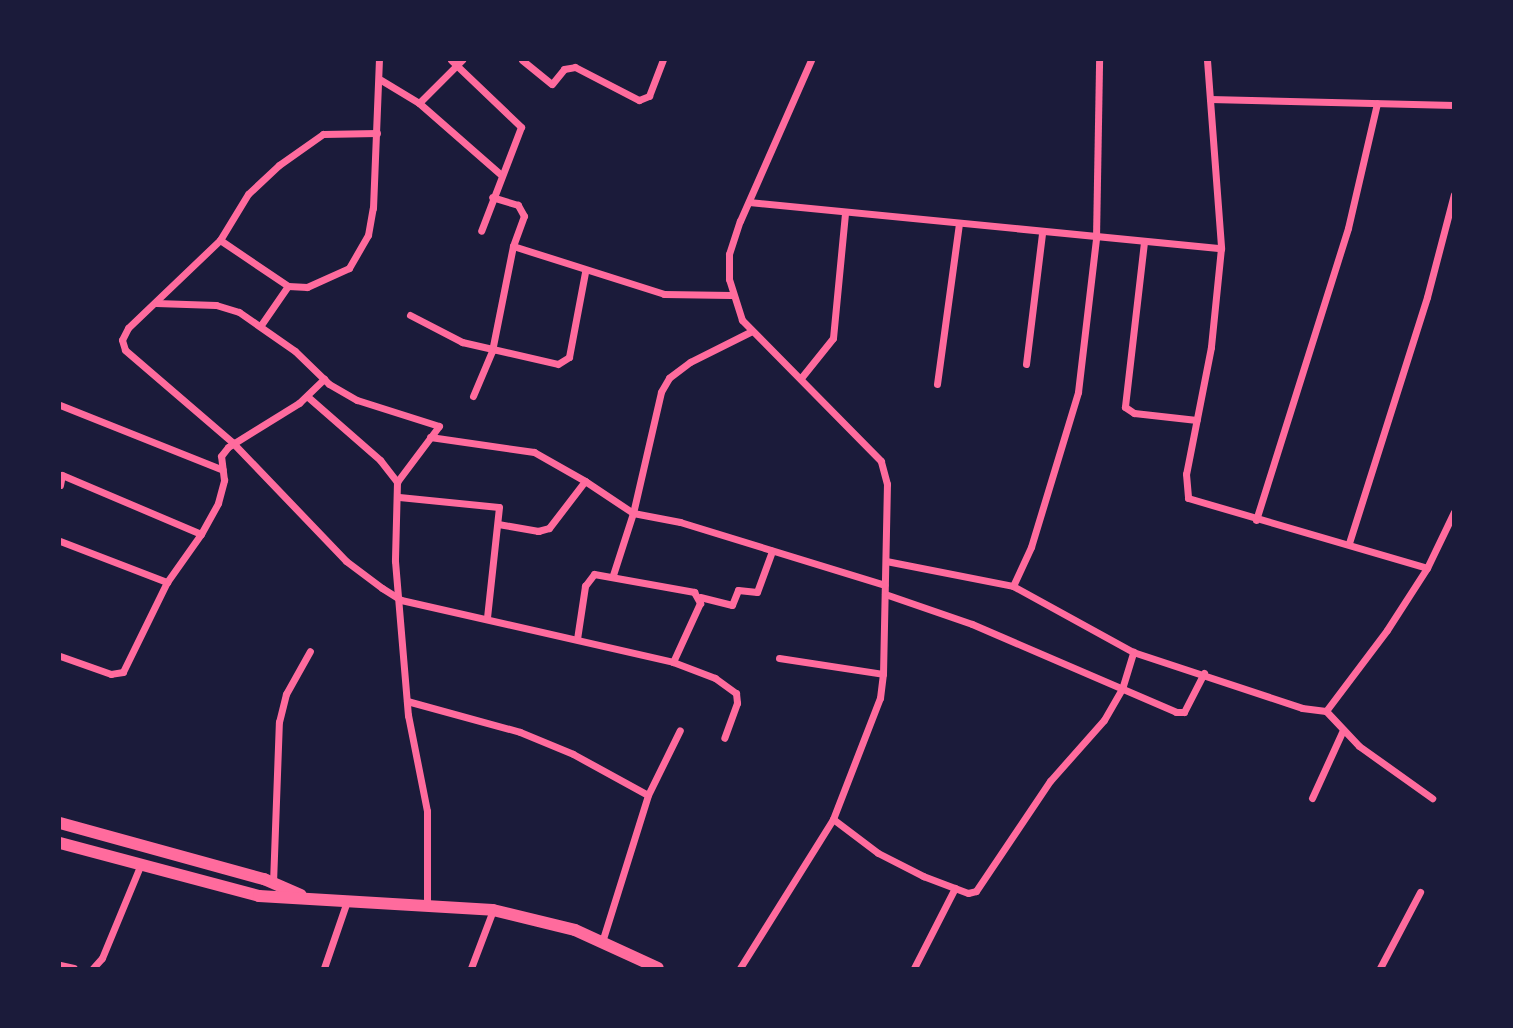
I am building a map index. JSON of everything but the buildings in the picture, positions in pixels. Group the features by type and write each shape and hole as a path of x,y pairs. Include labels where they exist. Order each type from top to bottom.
{"main road":[{"path":"60,823 273,883 312,899"},
{"path":"60,843 259,897 493,911 575,930 658,968"}],"street":[{"path":"220,240 288,286 326,281 349,268 360,250 373,208 381,80 379,60"},
{"path":"522,60 552,84 564,69 575,67 639,100 649,96 662,61 652,60"},
{"path":"740,968 833,819 880,698 883,674 887,484 881,461 752,331 731,295 729,254 811,60"},
{"path":"1013,586 1031,547 1078,393 1096,238 1099,60"},
{"path":"1206,60 1221,248 1216,316 1186,474 1188,498 1427,568"},
{"path":"419,103 457,61 522,127 500,174 481,231"},
{"path":"381,80 419,103 500,174"},
{"path":"1210,99 1454,105"},
{"path":"1256,520 1325,305 1377,103"},
{"path":"377,133 323,134 310,140 248,194 220,240 171,283 156,303 128,327 122,340 125,350 230,444 346,561 401,600 673,662 715,678 736,693 737,703 724,738"},
{"path":"1349,543 1427,297 1454,194"},
{"path":"473,396 492,351 513,246 524,211 492,197"},
{"path":"749,202 1042,233 1221,248"},
{"path":"801,378 833,338 845,213"},
{"path":"937,384 959,224"},
{"path":"1026,364 1042,233"},
{"path":"1144,242 1125,407 1134,413 1197,420"},
{"path":"513,246 585,272 664,294 731,295"},
{"path":"410,315 461,342 558,364 565,362 585,272"},
{"path":"261,325 288,286"},
{"path":"156,303 216,305 261,325 324,379 358,400 439,426 397,482"},
{"path":"613,575 633,513 661,392 669,378 690,362 752,331"},
{"path":"60,656 111,674 123,672 167,582 201,534 218,503 223,470 221,456 230,444 308,397 324,379"},
{"path":"308,397 380,460 397,482 399,497 395,561 401,600 407,701 427,811 428,906"},
{"path":"60,405 223,470"},
{"path":"430,437 534,452 633,513 680,522 885,585"},
{"path":"60,485 61,475 201,534"},
{"path":"498,524 538,531 549,528 585,481"},
{"path":"399,497 496,504 500,511 487,618"},
{"path":"1325,711 1387,630 1427,568 1454,512"},
{"path":"60,541 167,582"},
{"path":"577,639 588,579 603,572 694,592 700,597 732,605 738,590 757,592 772,551"},
{"path":"886,561 1013,586 1133,652 1204,673 1302,708 1325,711 1343,730 1432,798"},
{"path":"885,594 972,624 1122,689 1184,712 1204,673"},
{"path":"673,662 700,597"},
{"path":"273,883 281,709 310,651"},
{"path":"833,819 878,853 955,888 968,893 981,886 1050,781 1104,720 1122,689 1133,652"},
{"path":"779,658 808,666 837,665 883,674"},
{"path":"407,701 482,719 541,740 648,795"},
{"path":"602,943 648,795 680,730"},
{"path":"1312,798 1343,730"},
{"path":"93,968 103,958 141,864"},
{"path":"914,968 955,888"},
{"path":"1380,968 1420,892"},
{"path":"324,968 346,904"},
{"path":"471,968 493,911"},
{"path":"60,965 74,968"}]}
